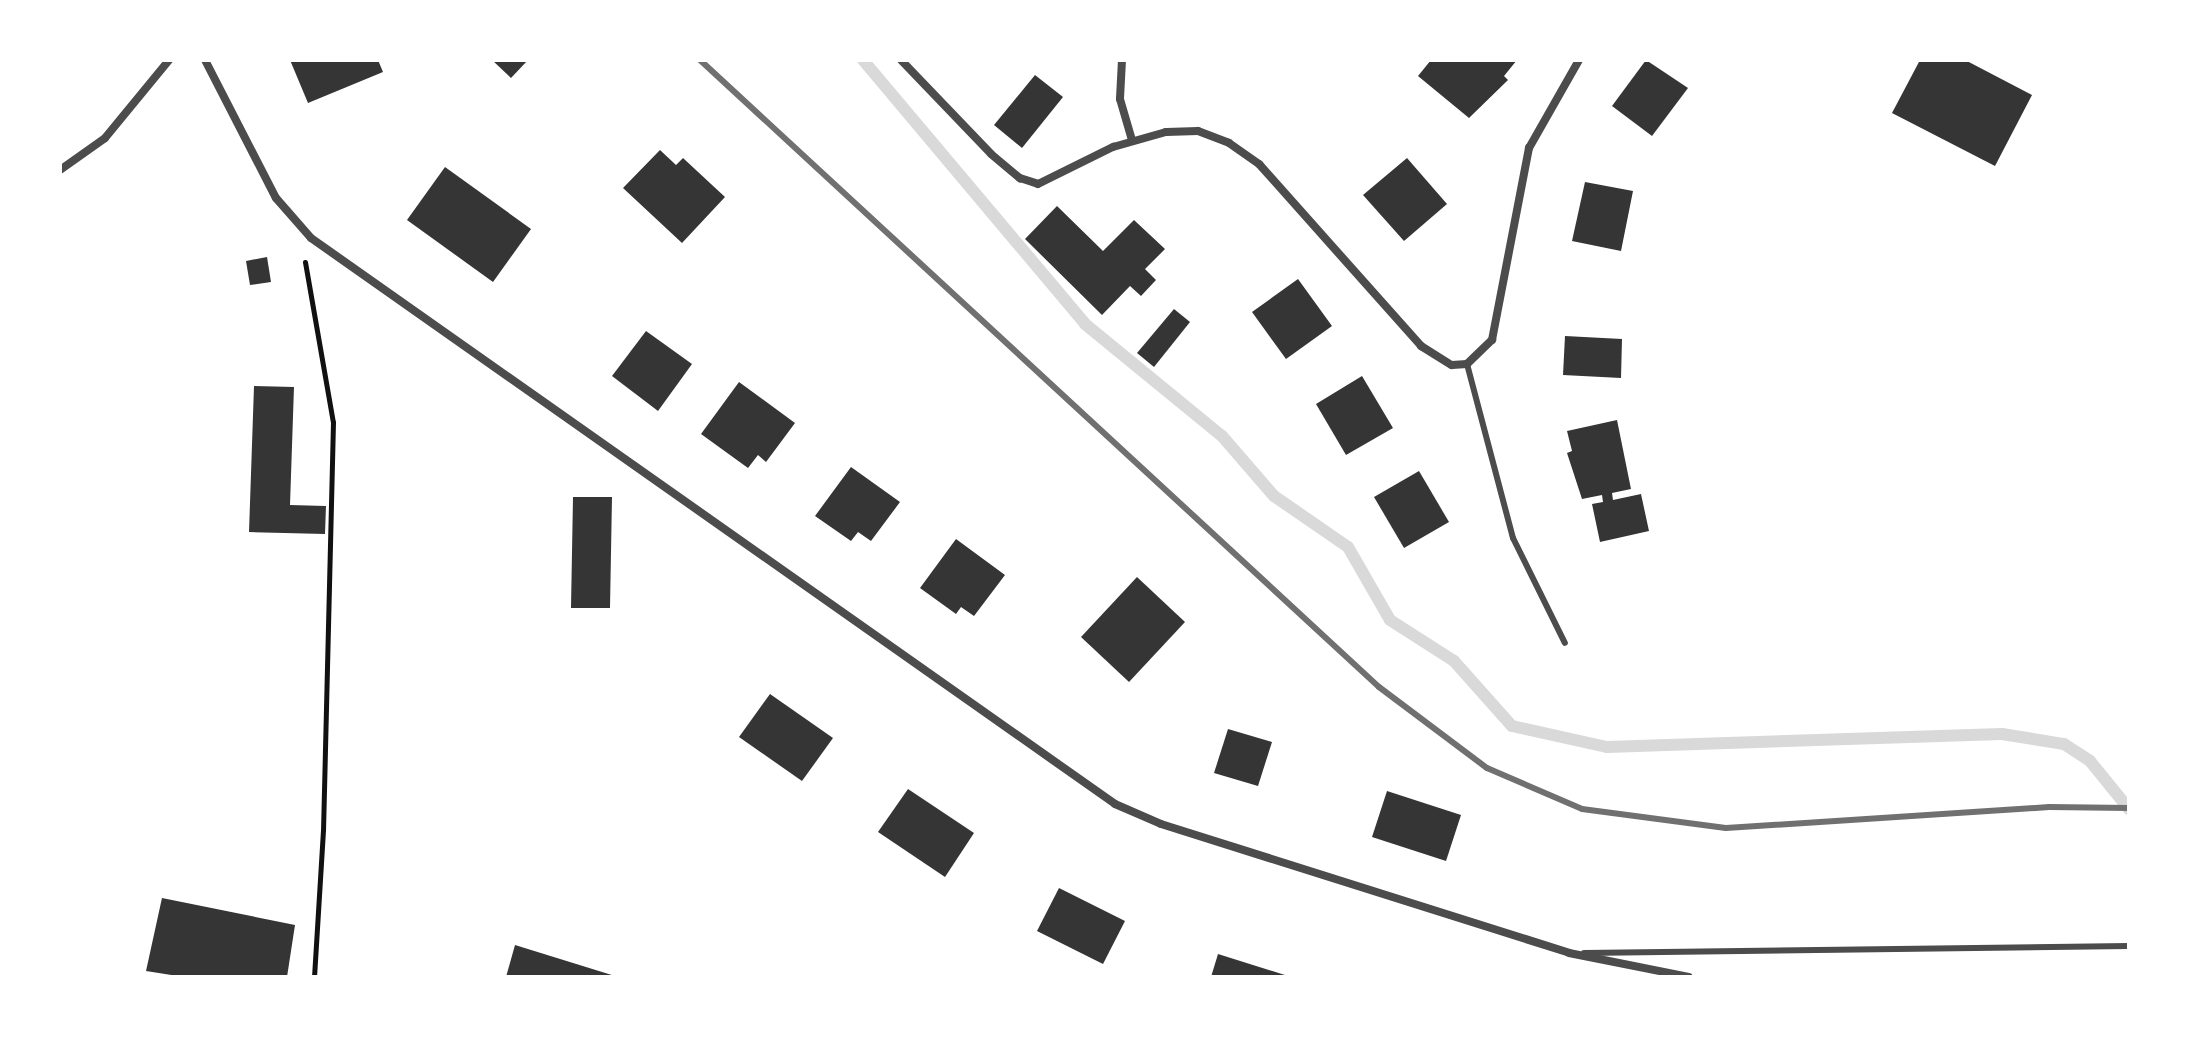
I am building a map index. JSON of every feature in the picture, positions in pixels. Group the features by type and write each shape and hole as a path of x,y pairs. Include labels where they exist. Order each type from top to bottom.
{"street":[{"path":"60,170 105,138 169,60"},
{"path":"205,60 276,198 311,238 1115,804 1161,824 1569,953 1689,977"},
{"path":"901,60 1020,178 1038,184 1132,140 1198,131 1229,143 1259,164 1421,346 1452,365 1467,364 1492,340 1498,323 1529,148 1579,60"},
{"path":"1122,60 1120,99 1132,140"}],"lane":[{"path":"1467,364 1513,538 1565,643"},
{"path":"1569,953 2129,946"}],"path":[{"path":"311,238 303,270 333,422 333,516 314,977"}],"building":[{"path":"290,60 378,60 383,72 308,103"},
{"path":"492,60 528,60 511,78"},
{"path":"1431,60 1517,60 1504,76 1508,80 1469,118 1418,76"},
{"path":"1646,60 1688,88 1652,136 1612,106"},
{"path":"1920,60 1965,60 2032,95 1995,166 1892,113"},
{"path":"1035,75 1063,97 1022,148 994,125"},
{"path":"660,150 676,165 683,158 725,197 682,243 623,188"},
{"path":"1407,158 1447,204 1404,241 1363,195"},
{"path":"445,167 531,229 493,282 407,220"},
{"path":"1585,182 1633,191 1621,251 1572,241"},
{"path":"1057,206 1103,251 1134,220 1165,249 1145,269 1156,280 1141,296 1130,286 1102,315 1025,239"},
{"path":"267,257 271,282 250,285 246,261"},
{"path":"1298,279 1332,326 1286,359 1252,312"},
{"path":"1174,309 1190,322 1154,367 1137,353"},
{"path":"646,331 692,364 658,411 612,376"},
{"path":"1565,336 1622,339 1621,378 1563,375"},
{"path":"1362,376 1393,428 1346,455 1316,404"},
{"path":"739,382 795,423 766,462 758,455 748,468 701,434"},
{"path":"254,386 294,387 290,505 326,506 325,534 249,532"},
{"path":"1617,420 1631,489 1612,493 1613,500 1641,494 1649,531 1600,542 1592,504 1603,502 1602,495 1582,499 1567,453 1572,451 1567,431"},
{"path":"851,467 900,502 871,541 858,532 851,541 815,516"},
{"path":"1419,471 1449,522 1404,548 1374,497"},
{"path":"573,497 612,497 610,608 571,608"},
{"path":"956,539 1005,575 974,616 961,607 956,614 920,588"},
{"path":"1137,577 1185,622 1129,682 1081,637"},
{"path":"770,694 833,738 802,781 739,737"},
{"path":"1228,729 1272,742 1258,786 1214,773"},
{"path":"908,789 974,833 945,877 878,832"},
{"path":"1387,791 1461,815 1446,861 1372,837"},
{"path":"1059,888 1125,921 1103,964 1037,931"},
{"path":"162,898 295,925 287,977 184,977 146,971"},
{"path":"515,945 615,976 615,977 506,977"},
{"path":"1218,954 1288,976 1288,977 1211,977"}],"waterway":[{"path":"863,60 1085,324 1222,436 1274,496 1348,547 1390,620 1454,661 1512,726 1607,747 2002,734 2064,744 2090,761 2129,809"}],"railway":[{"path":"700,60 1379,687 1487,768 1582,809 1726,828 2049,807 2129,808"}]}
